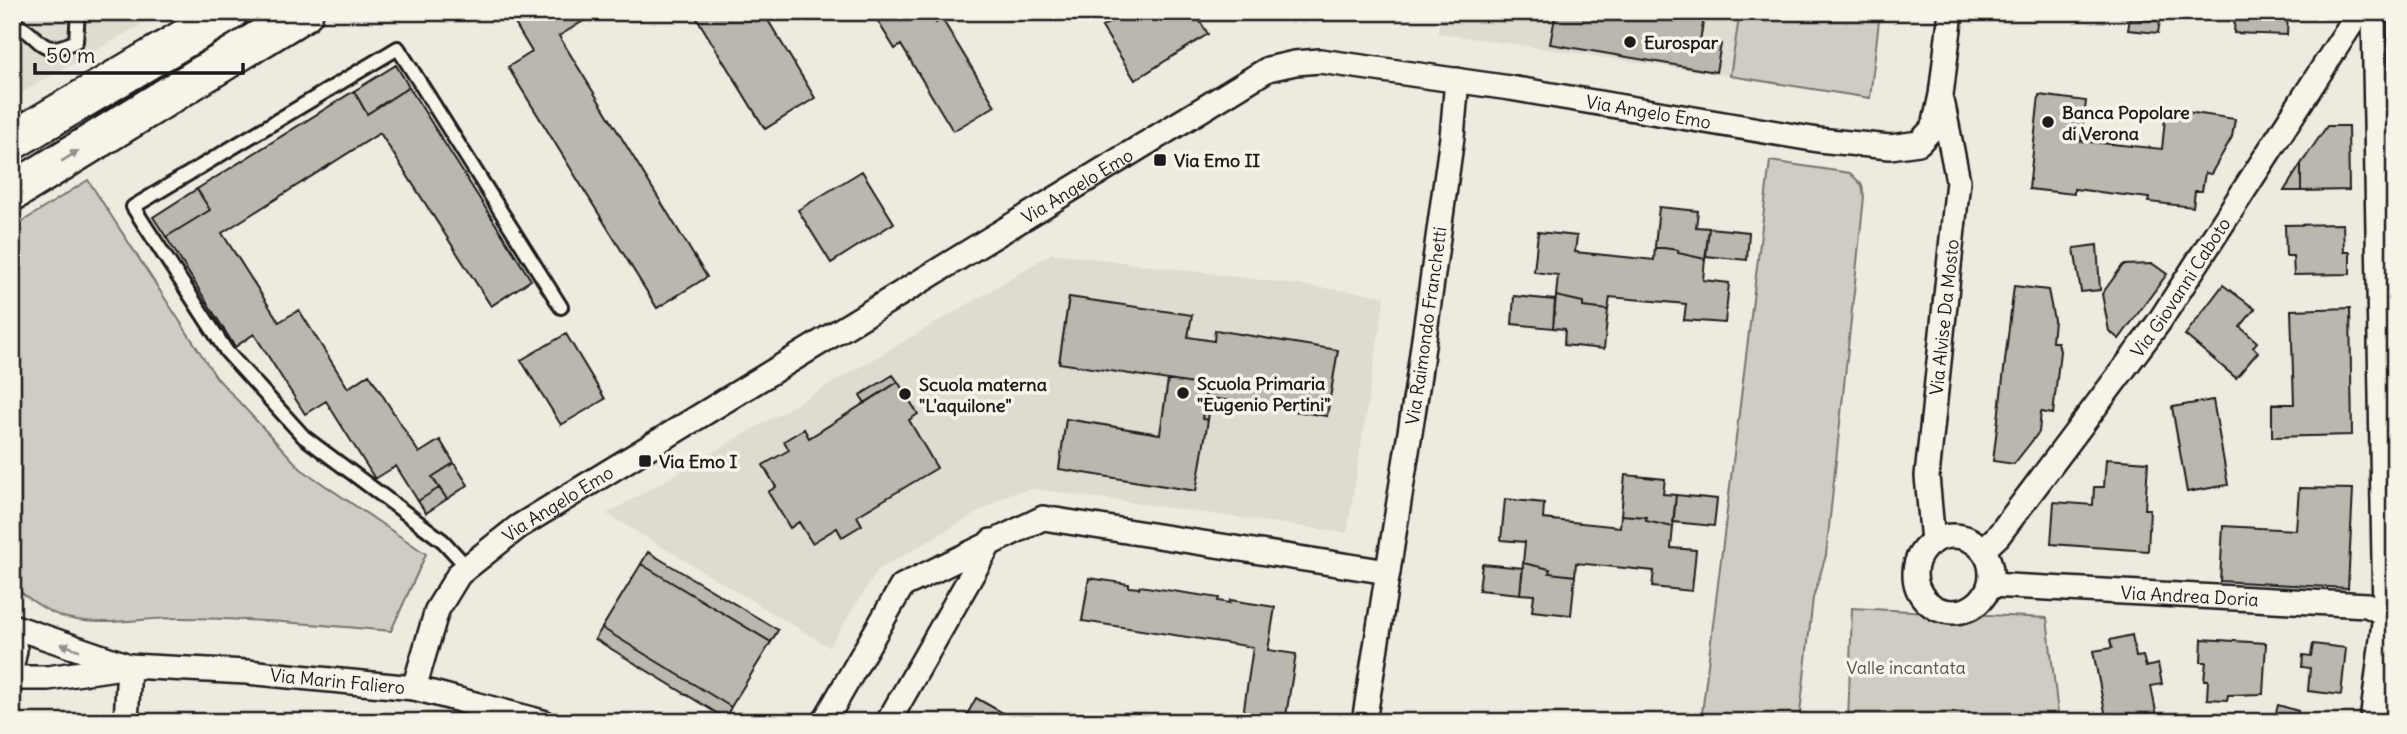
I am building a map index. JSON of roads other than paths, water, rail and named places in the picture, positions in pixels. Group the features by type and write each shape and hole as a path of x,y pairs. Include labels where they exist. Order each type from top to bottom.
{"main road":[{"path":"12,192 304,12"},
{"path":"12,141 227,13"}],"street":[{"name":"Via Alvise Da Mosto","path":"1890,148 1919,143 1934,127 1941,95 1951,12"},
{"name":"Via Giovanni Caboto","path":"1983,550 1998,537 2159,322 2359,12"},
{"path":"2372,722 2390,615 2374,12"},
{"name":"Via Angelo Emo","path":"414,688 437,610 466,566 529,520 1268,69 1320,61 1457,80 1818,140 1890,148"},
{"name":"Via Raimondo Franchetti","path":"1364,722 1422,354 1452,137 1457,80"},
{"name":"Via Alvise Da Mosto","path":"1933,542 1927,476 1958,181 1941,95"},
{"path":"824,722 902,586 1043,518 1388,572"},
{"path":"1954,536 1975,542 1983,550 1989,560 1991,572 1990,585 1983,598 1972,607 1958,612 1944,611 1930,605 1921,594 1916,580 1916,565 1922,552 1933,542 1954,536"},
{"path":"888,722 991,541"},
{"name":"Via Andrea Doria","path":"1990,585 2367,605 2390,615"},
{"name":"Via Marin Faliero","path":"12,626 129,666"},
{"path":"12,635 15,650 12,665"},
{"path":"126,722 129,666"},
{"name":"Via Marin Faliero","path":"12,678 48,678 129,666 247,671 414,688 543,722"}],"lane":[{"path":"12,23 29,32 45,47 58,49 76,41 78,12"},
{"path":"466,566 443,541 304,437 227,352 134,207 398,48 561,307"}],"place":[{"name":"Eurospar","path":"1630,42"},
{"name":"Banca Popolare di Verona","path":"2048,122"},
{"name":"Via Emo II","path":"1160,160"},
{"name":"Scuola Primaria \"Eugenio Pertini\"","path":"1183,393"},
{"name":"Scuola materna \"L'aquilone\"","path":"905,394"},
{"name":"Via Emo I","path":"645,461"}],"park label":[{"name":"Valle incantata","path":"1906,667"}]}
